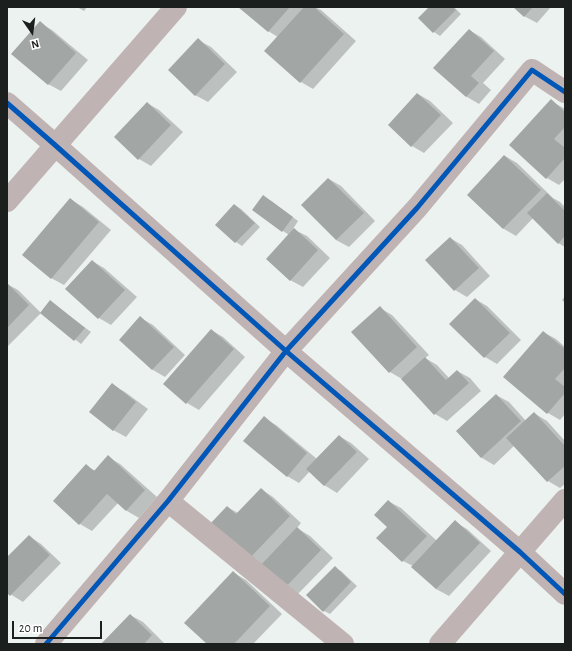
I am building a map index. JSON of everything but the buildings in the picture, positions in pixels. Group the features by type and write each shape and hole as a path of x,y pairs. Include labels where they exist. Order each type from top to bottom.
{"street":[{"path":"7,201 176,7"},
{"path":"46,644 168,502 286,351 417,208 532,70 565,92"},
{"path":"7,103 286,351 520,552 565,594"},
{"path":"440,644 565,500"},
{"path":"168,502 343,644"}],"cycle path":[{"path":"46,644 168,501 286,351 417,208 532,70 565,92"},
{"path":"7,103 286,351 520,552 565,594"}]}
